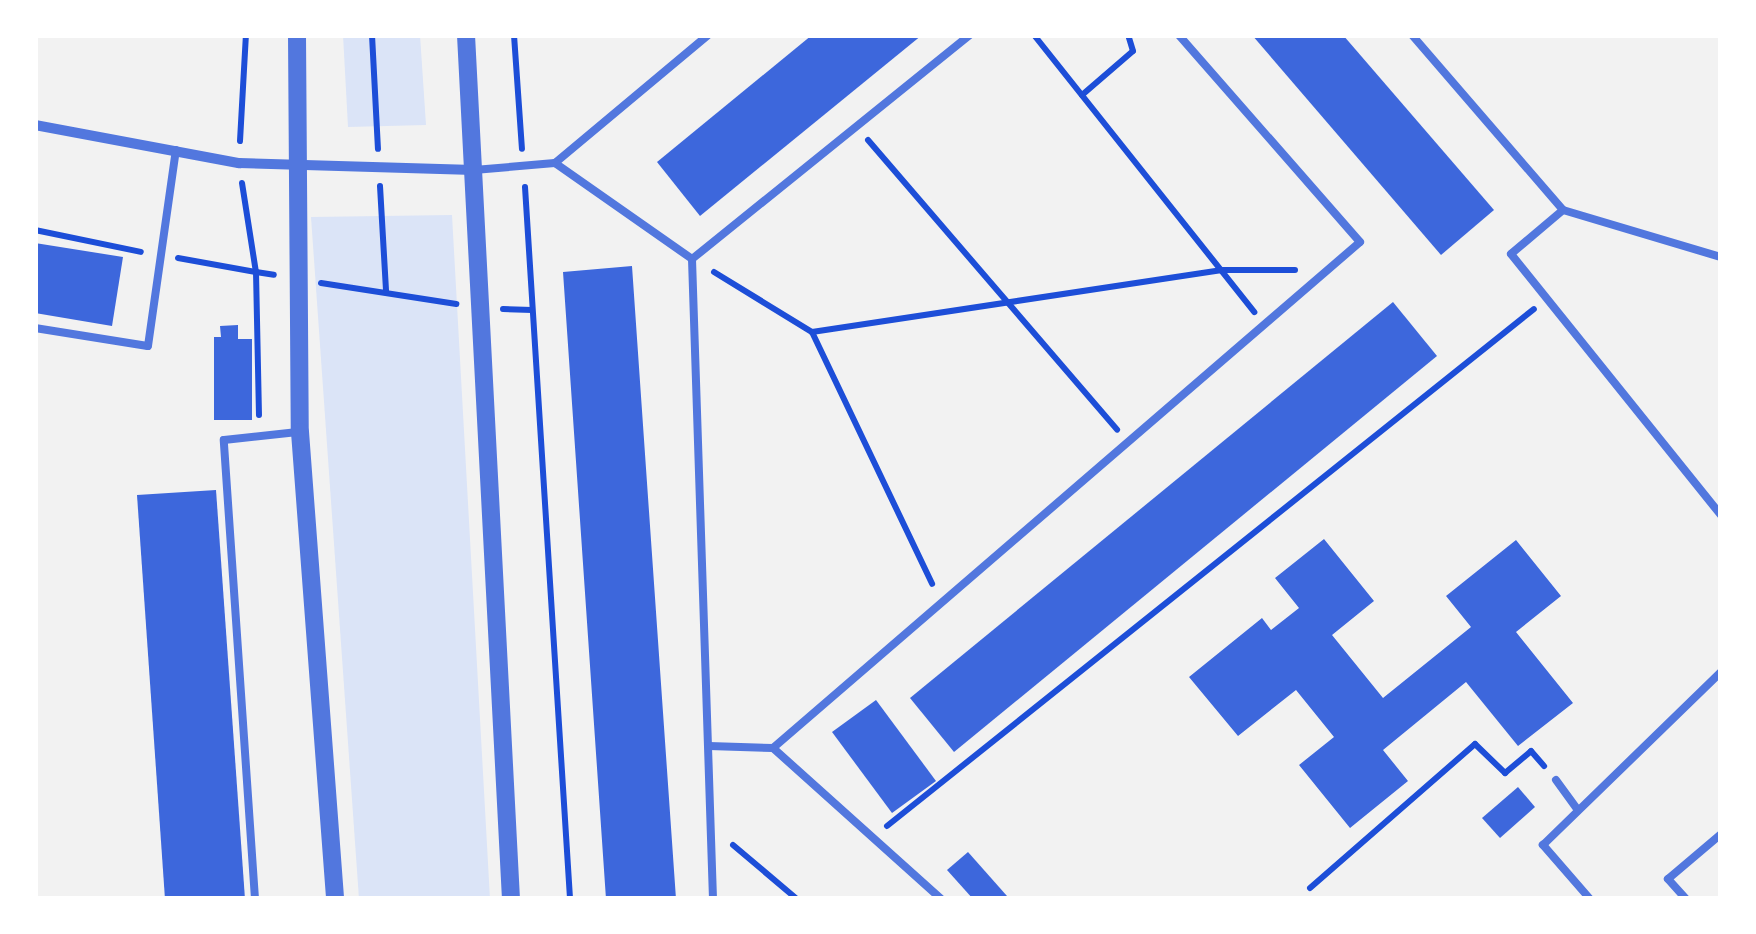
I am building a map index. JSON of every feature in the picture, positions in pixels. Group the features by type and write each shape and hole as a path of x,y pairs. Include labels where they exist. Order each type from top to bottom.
{"street":[{"path":"297,35 300,432 336,899"},
{"path":"466,35 511,899"},
{"path":"35,125 297,168 474,170"}],"lane":[{"path":"474,170 555,163 708,35"},
{"path":"692,259 970,35"},
{"path":"773,748 1360,242 1179,35"},
{"path":"1412,35 1563,210 1721,257"},
{"path":"35,328 148,346 176,150"},
{"path":"555,163 692,259"},
{"path":"1563,210 1511,254 1721,514"},
{"path":"692,259 713,899"},
{"path":"255,899 224,440 300,432"},
{"path":"1590,899 1543,845 1721,672"},
{"path":"709,746 773,748 941,899"},
{"path":"1556,780 1578,810"},
{"path":"1686,899 1668,879 1721,834"}],"path":[{"path":"1034,35 1264,324"},
{"path":"1082,95 1133,51 1128,35"},
{"path":"856,126 1127,442"},
{"path":"692,259 812,332 941,603"},
{"path":"812,332 1220,270 1326,270"},
{"path":"256,272 260,436"},
{"path":"870,839 1547,299"},
{"path":"532,310 570,899"},
{"path":"1310,888 1475,744 1505,773 1532,752 1556,780"},
{"path":"711,827 798,899"}],"shaded area":[{"path":"343,35 420,35 426,125 348,127"},
{"path":"452,215 490,899 359,899 311,217"}],"building":[{"path":"812,35 922,35 700,216 657,162"},
{"path":"1252,35 1343,35 1494,210 1441,255"},
{"path":"35,243 123,257 112,326 35,313"},
{"path":"632,266 676,899 606,899 563,272"},
{"path":"1393,302 1437,356 954,752 910,698"},
{"path":"238,325 238,339 252,339 252,420 214,420 214,337 221,337 220,326"},
{"path":"216,490 245,899 165,899 137,495"},
{"path":"1324,539 1374,601 1332,635 1383,698 1471,627 1446,596 1516,540 1561,596 1516,632 1573,703 1518,746 1466,682 1383,750 1408,781 1350,828 1299,765 1334,737 1296,690 1238,736 1189,677 1262,618 1271,630 1299,608 1275,578"},
{"path":"876,700 936,781 892,813 832,732"},
{"path":"1518,787 1535,807 1500,838 1482,818"},
{"path":"968,852 1007,896 1004,899 973,899 947,870"}]}
